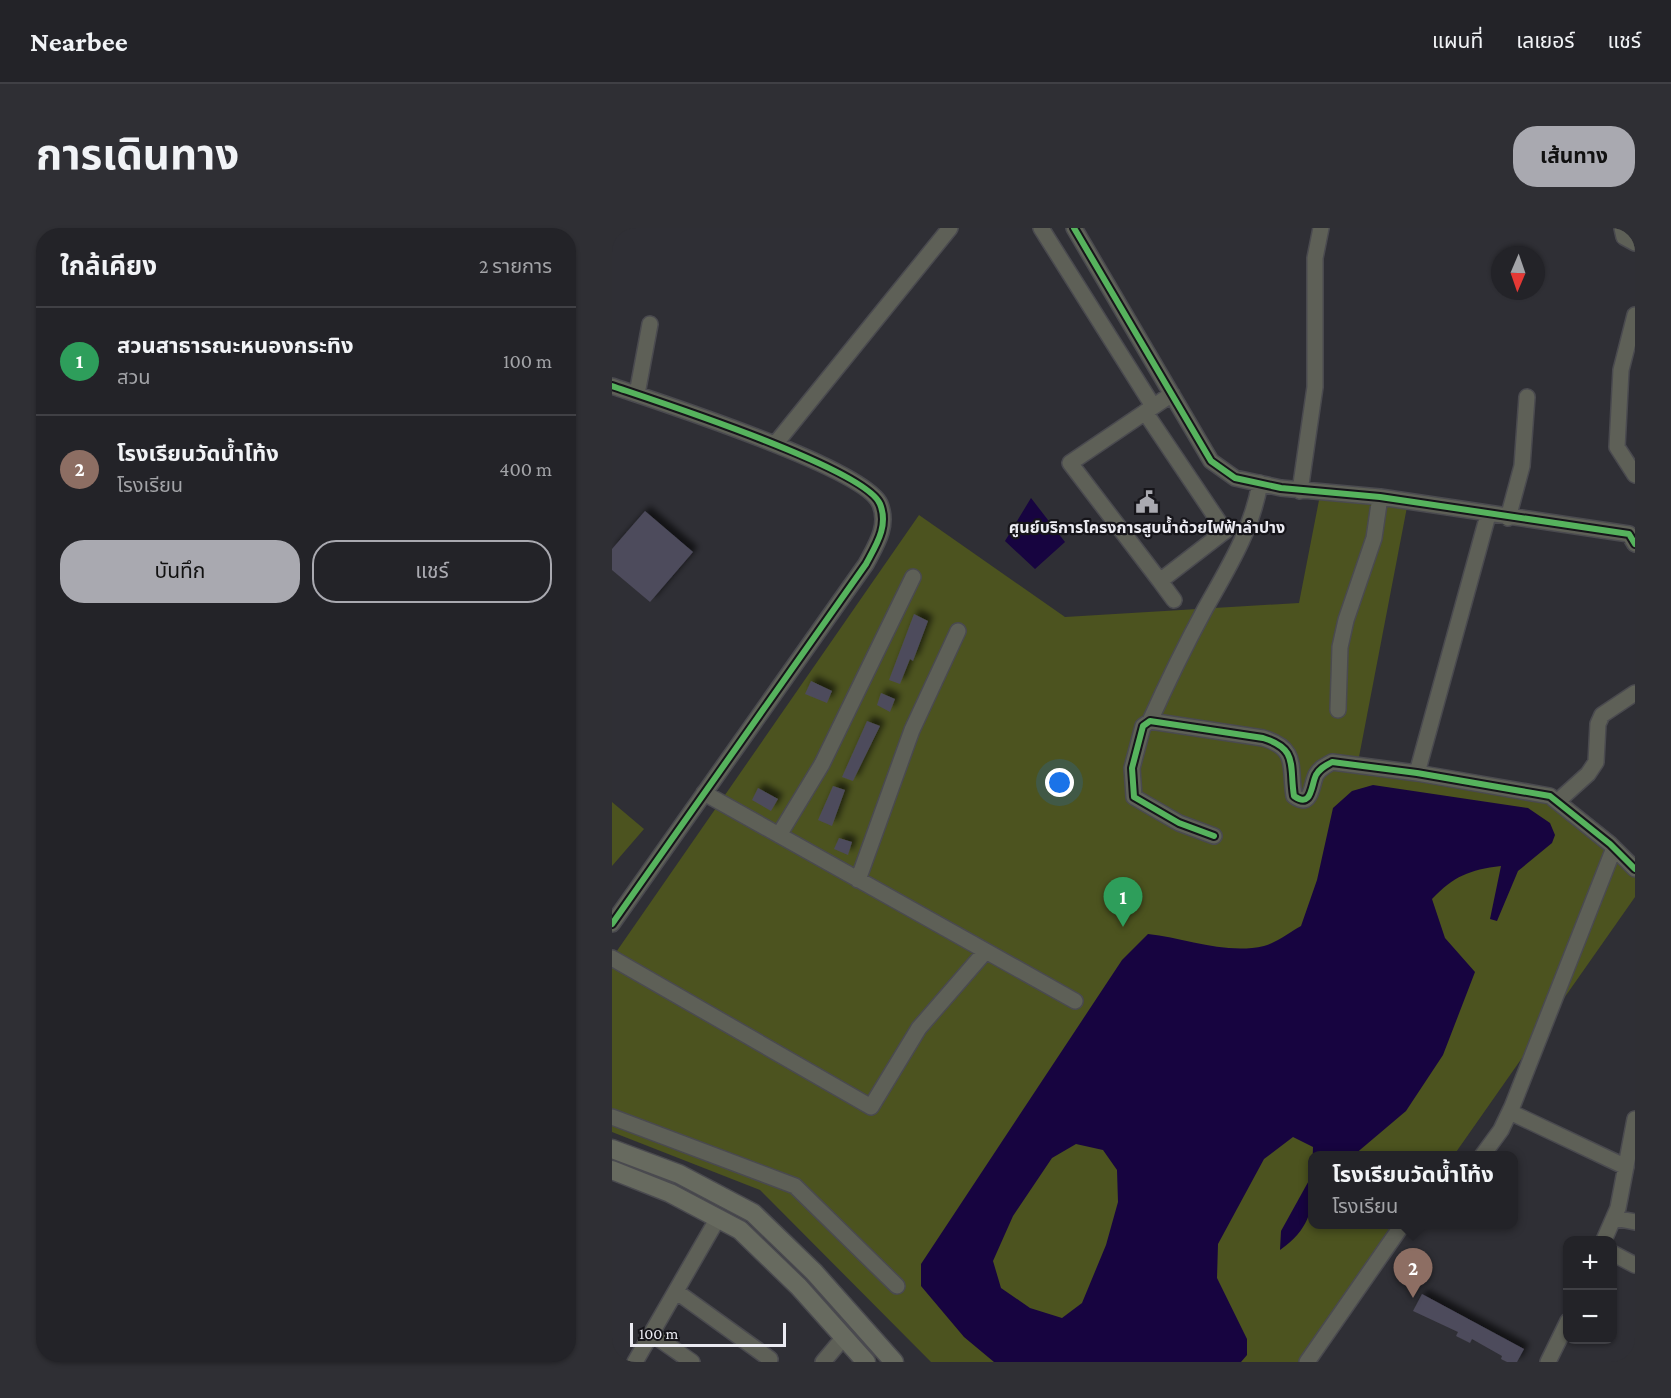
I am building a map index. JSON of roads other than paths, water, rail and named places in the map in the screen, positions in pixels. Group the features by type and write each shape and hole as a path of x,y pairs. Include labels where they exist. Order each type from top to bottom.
{"main road":[{"path":"612,1149 679,1174 753,1213 814,1272 894,1362"},
{"path":"612,1170 670,1193 740,1230 799,1287 866,1362"}],"street":[{"path":"776,443 950,228"},
{"path":"1041,228 1225,531 1160,581"},
{"path":"1074,228 1211,461 1235,478 1300,491 1380,497 1633,535"},
{"path":"1300,491 1315,387 1315,258 1321,228"},
{"path":"1622,228 1624,237 1635,243"},
{"path":"1635,315 1621,370 1617,447 1635,475"},
{"path":"637,394 650,324"},
{"path":"612,386 776,443 860,486 879,501 884,518 880,536 866,564 612,924"},
{"path":"1172,394 1070,463 1174,600"},
{"path":"1509,518 1522,466 1527,397"},
{"path":"1214,836 1179,824 1134,797 1132,768 1143,726 1150,721 1171,672 1241,543 1255,512 1260,483"},
{"path":"1338,710 1340,647 1346,620 1374,538 1380,497"},
{"path":"1417,773 1488,515"},
{"path":"779,835 822,764 913,577"},
{"path":"858,880 912,730 958,631"},
{"path":"1558,801 1588,774 1596,762 1598,724 1602,715 1635,693"},
{"path":"1150,721 1263,738 1280,743 1291,758 1294,796 1299,799 1306,800 1311,796 1316,775 1322,767 1332,762 1417,773 1550,796 1614,848 1635,869"},
{"path":"704,793 1075,1001"},
{"path":"1485,1151 1498,1136 1510,1112 1614,848"},
{"path":"613,961 871,1107 919,1028 986,952"},
{"path":"612,1107 617,1119 795,1186 897,1286"},
{"path":"1510,1112 1626,1167"},
{"path":"1606,1236 1614,1218 1635,1119"},
{"path":"635,1362 718,1218"},
{"path":"1614,1218 1635,1222"},
{"path":"1307,1362 1400,1229"},
{"path":"1617,1256 1635,1265"},
{"path":"677,1292 771,1359"},
{"path":"1548,1362 1563,1331"},
{"path":"652,1334 692,1362"},
{"path":"823,1362 844,1337"}],"place":[{"name":"ศูนย์บริการโครงการสูบน้ำด้วยไฟฟ้าลําปาง","path":"1147,502"},
{"name":"สวนสาธารณะหนองกระทิง","path":"1123,927"},
{"name":"โรงเรียนวัดน้ำโท้ง","path":"1413,1298"}]}
